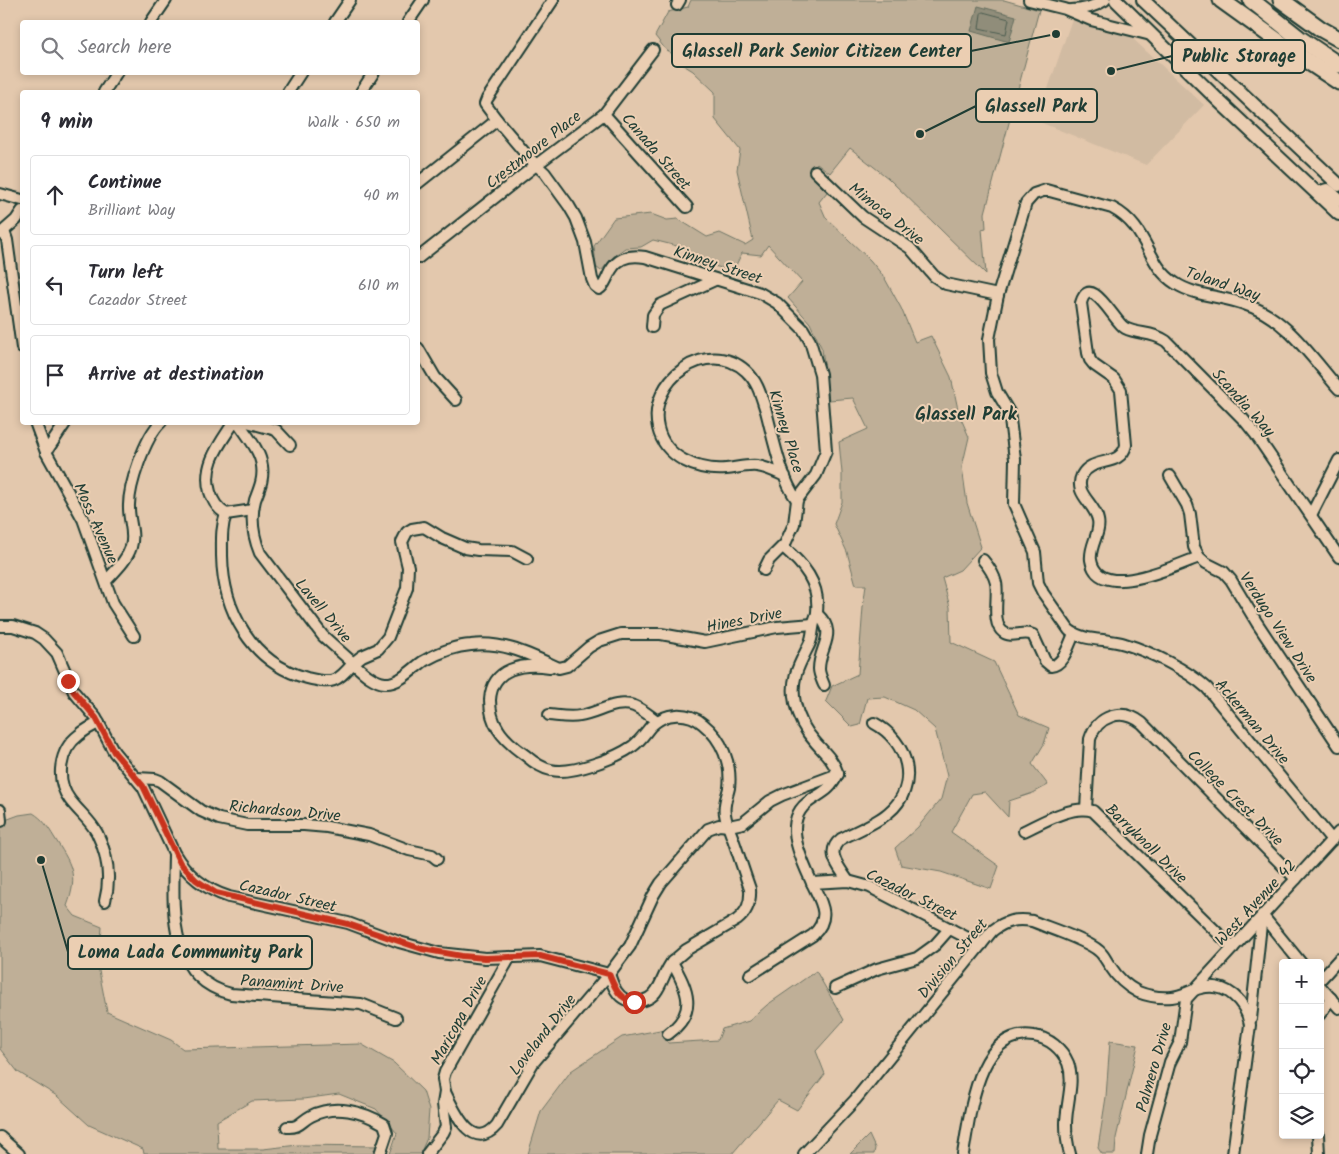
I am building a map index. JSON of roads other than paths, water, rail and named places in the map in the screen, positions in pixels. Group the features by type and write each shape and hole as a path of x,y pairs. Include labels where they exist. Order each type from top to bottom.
{"highway":[{"path":"1221,0 1288,49 1339,82"},
{"path":"1250,0 1299,38 1339,65"},
{"path":"1281,0 1321,29 1339,39"}],"main road":[{"path":"1116,0 1220,102 1339,214"},
{"path":"1142,0 1339,184"},
{"path":"1318,193 1327,190 1339,200"}],"street":[{"path":"152,20 166,0"},
{"path":"336,20 350,0"},
{"path":"409,20 423,0"},
{"name":"Kinney Street","path":"553,0 487,99 486,104 497,120 554,184 576,218 585,242 595,286 599,289 603,287 614,264 627,256 645,257 768,297 778,304 803,329 810,341 820,374 826,451 816,475 797,500 794,524 783,547"},
{"path":"1029,0 1065,9 1091,20 1152,36"},
{"path":"1065,9 1080,10 1105,0"},
{"name":"Crestmoore Place","path":"420,256 604,114 653,50"},
{"path":"105,90 115,75"},
{"path":"289,90 300,75"},
{"path":"362,90 372,75"},
{"name":"Canada Street","path":"604,114 687,207"},
{"path":"420,181 497,120"},
{"name":"Mimosa Drive","path":"815,170 863,217 910,248 939,281 998,295"},
{"name":"Toland Way","path":"998,295 1026,203 1034,194 1040,191 1052,191 1112,208 1121,213 1134,224 1161,270 1168,278 1184,288 1244,303 1268,315 1291,333 1339,389"},
{"path":"0,194 20,199"},
{"path":"20,213 2,233 7,240 20,334"},
{"path":"652,327 653,315 660,305 715,280"},
{"name":"Scandia Way","path":"1199,557 1145,577 1128,580 1108,579 1097,572 1093,566 1091,560 1092,544 1098,527 1098,521 1097,516 1082,493 1080,482 1086,470 1094,464 1118,458 1122,455 1126,445 1121,390 1114,379 1094,365 1088,353 1081,303 1082,299 1089,294 1093,293 1100,298 1123,327 1152,334 1166,341 1244,420 1339,557"},
{"path":"983,560 990,568 996,583 997,622 1001,631 1011,635 1024,632 1033,635 1045,661 1052,666 1061,662 1074,634 1069,630 1038,583 1035,552 1014,504 1015,459 1011,420 991,373 989,339 998,295"},
{"path":"420,352 435,378 456,400"},
{"name":"Kinney Place","path":"785,476 758,466 714,469 701,466 682,460 668,447 662,439 657,424 657,409 659,400 676,374 690,363 707,358 717,358 735,364 751,376 760,392 785,476 797,500"},
{"name":"Moss Avenue","path":"36,425 46,452 83,519 114,603 134,636"},
{"path":"46,452 64,425"},
{"path":"106,581 130,552 133,536 129,511 130,492 146,443 150,434 158,425"},
{"path":"232,425 214,454 208,473 209,490 217,509 226,514 253,510"},
{"name":"Lavell Drive","path":"240,425 257,450 262,466 261,484 253,510 256,542 266,563 323,636 353,664 362,656 378,649 388,637 407,588 408,567 402,542 407,532 424,527 465,548 512,551 527,559"},
{"path":"258,425 276,430 290,445"},
{"path":"1311,515 1339,460"},
{"path":"1170,476 1187,505 1194,547 1199,557"},
{"path":"226,514 222,526 224,580 231,609 246,637 255,648 276,665 300,676 327,681 339,679 353,664 377,681 384,683 396,681 425,660 440,653 462,646 482,644 506,646 559,668"},
{"path":"750,976 818,931 824,917 824,910 802,860 797,844 796,821 798,814 808,803 832,787 838,774 832,760 808,733 801,722 794,702 793,690 796,672 813,636 815,592 807,571 783,547 769,560 764,570"},
{"name":"Verdugo View Drive","path":"1199,557 1206,563 1224,572 1232,580 1257,623 1339,746"},
{"path":"815,619 824,620 828,629 819,671 824,685"},
{"name":"Hines Drive","path":"559,668 567,666 584,650 599,641 621,634 661,634 705,642 815,619"},
{"name":"Cazador Street","path":"0,626 25,629 39,636 51,646 62,663 74,692 99,723 105,738 114,752 137,778 148,795 174,853 187,872 216,893 348,924 399,942 440,953 478,957 540,956 609,974"},
{"name":"Ackerman Drive","path":"1074,634 1126,644 1186,671 1196,678 1215,696 1332,840"},
{"path":"559,668 531,666 506,671 496,679 491,694 490,711 498,729 536,764 544,768 562,771 607,759 634,745 657,721 672,715 690,716 704,725 719,742 729,771 729,782 724,806 726,818 729,826 750,889 750,902 747,909 737,920 686,950 672,962 653,995 634,1002 622,997 617,992 609,974 630,946 653,896 708,829 719,825 729,826 743,823 770,801 838,774"},
{"path":"549,715 578,717 609,707 628,705 637,708 657,721"},
{"name":"College Crest Drive","path":"1086,808 1090,739 1096,726 1108,717 1122,714 1137,719 1296,879"},
{"path":"99,723 84,731 71,742 62,758 61,777 66,795 90,822 101,842 108,865 109,880 106,901"},
{"path":"848,881 833,858 835,844 890,812 902,796 907,778 905,759 896,741 882,727 874,723"},
{"name":"Richardson Drive","path":"137,778 160,781 201,811 219,819 247,825 320,826 369,835 409,850 432,855 437,859"},
{"name":"Barryknoll Drive","path":"1024,831 1074,810 1086,808 1097,814 1233,948"},
{"name":"West Avenue 42","path":"1193,991 1339,832"},
{"name":"Panamint Drive","path":"174,853 173,892 175,924 184,958 202,981 212,988 231,994 361,1004 396,1018"},
{"name":"Cazador Street","path":"812,883 848,881 870,887 980,945"},
{"path":"1262,915 1299,959"},
{"path":"1249,1032 1262,915"},
{"name":"Division Street","path":"804,1154 855,1100 992,931 1005,922 1023,920 1032,921 1092,946 1104,957 1115,974 1123,982 1140,993 1166,997 1181,995 1206,987 1215,987 1230,992 1237,997 1248,1017 1249,1032 1233,1154"},
{"path":"835,988 877,969 917,958 935,945 950,928"},
{"name":"Maricopa Drive","path":"427,1154 446,1127 443,1104 445,1092 443,1079 445,1072 510,957"},
{"path":"1324,976 1339,959"},
{"path":"668,1034 684,1016 688,1000 684,984 672,962"},
{"name":"Loveland Drive","path":"445,1092 466,1129 477,1134 493,1130 533,1063 609,974"},
{"path":"1324,990 1339,1008"},
{"name":"Palmero Drive","path":"1147,1154 1150,1135 1170,1062 1180,1042 1186,999 1193,991"},
{"path":"1324,1008 1331,998"},
{"path":"963,1154 977,1084 987,1061 1008,1040 1025,1036 1042,1038 1050,1042 1064,1056 1068,1065 1071,1080 1066,1135 1070,1154"},
{"path":"288,1128 295,1128 311,1116 329,1110 348,1110 384,1124 387,1133 380,1154"},
{"path":"0,1137 19,1154"},
{"path":"1318,1139 1318,1154"}],"water":[{"path":"978,6 1016,16 1009,42 971,31"}],"place":[{"name":"Glassell Park Senior Citizen Center","path":"1056,34"},
{"name":"Public Storage","path":"1111,71"},
{"name":"Glassell Park","path":"920,134"},
{"name":"Loma Lada Community Park","path":"41,860"}],"district":[{"name":"Glassell Park","path":"966,414"}]}
